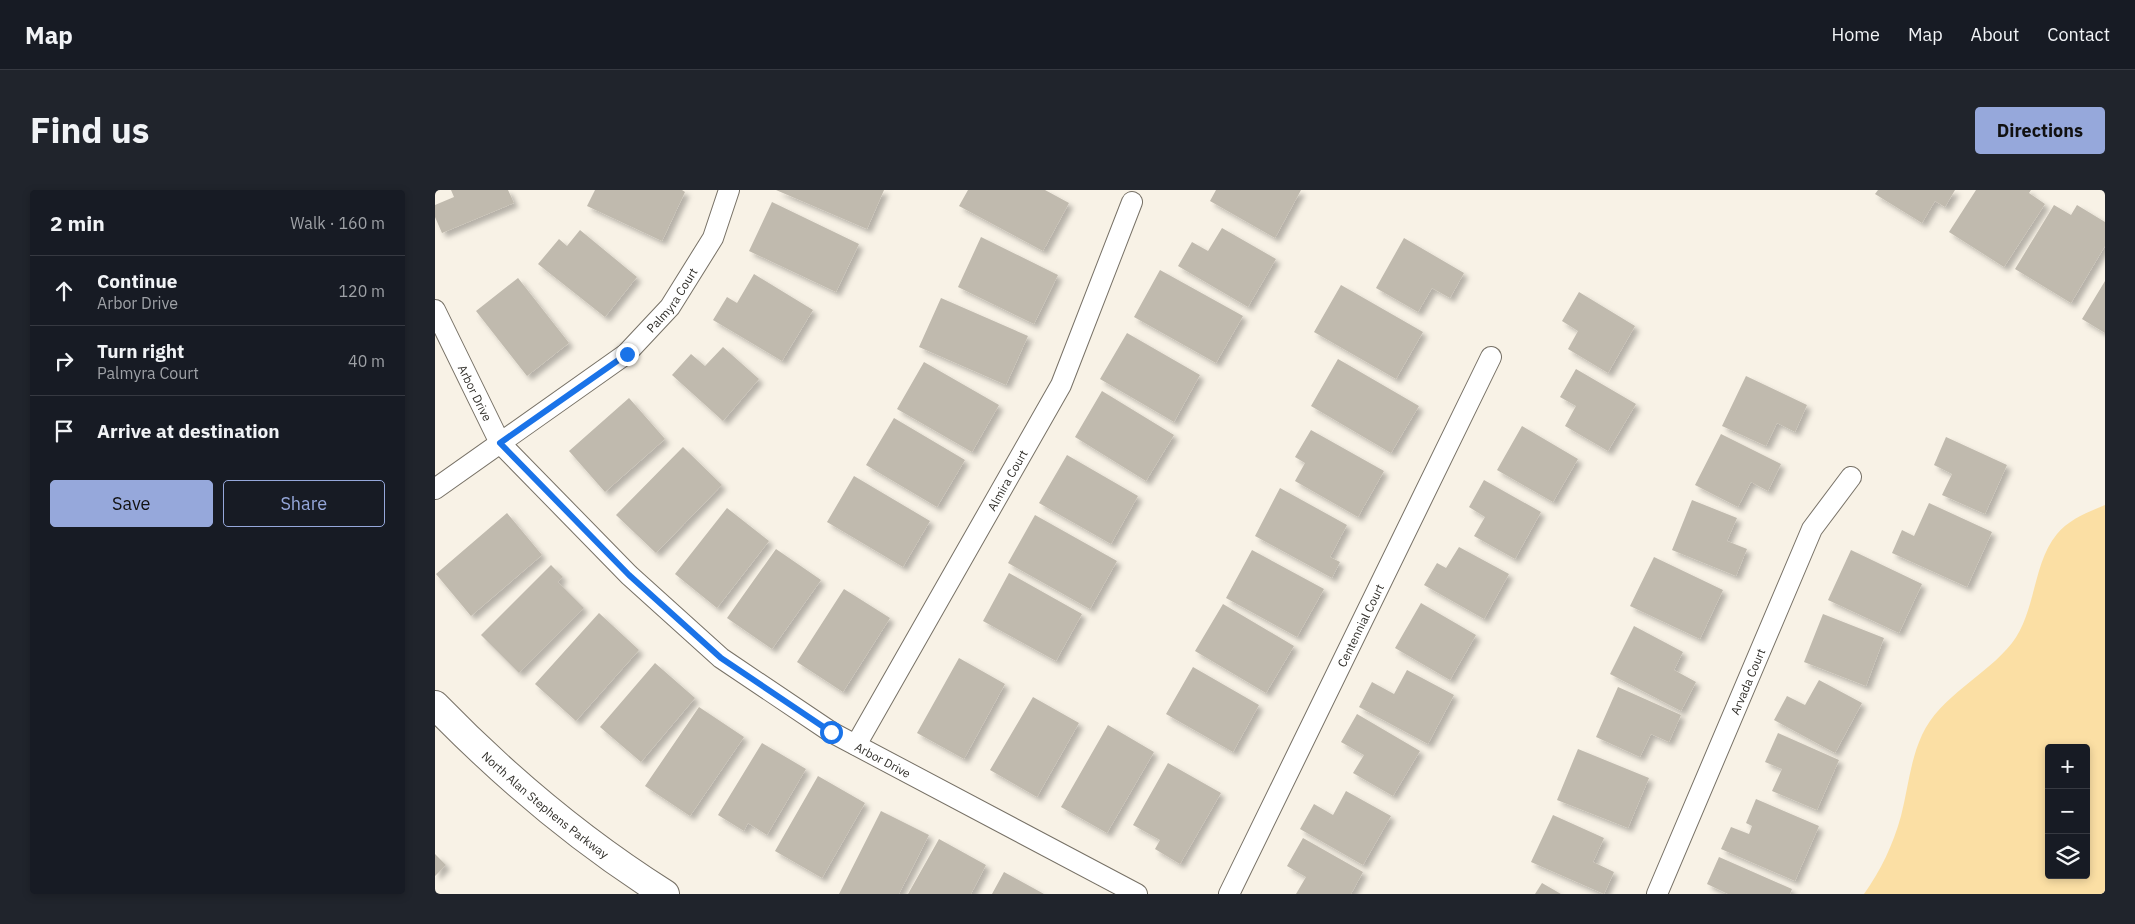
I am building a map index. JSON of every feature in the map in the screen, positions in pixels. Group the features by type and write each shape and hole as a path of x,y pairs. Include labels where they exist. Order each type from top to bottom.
{"street":[{"name":"Palmyra Court","path":"435,489 627,354 670,307 713,238 729,190"},
{"name":"Almira Court","path":"856,745 1061,385 1132,202"},
{"name":"Arbor Drive","path":"435,310 500,443 629,575 721,658 831,732 1137,894"},
{"name":"Centennial Court","path":"1229,894 1491,357"},
{"name":"Arvada Court","path":"1657,894 1812,529 1851,477"},
{"name":"North Alan Stephens Parkway","path":"435,705 469,740 547,808 636,876 665,894"}],"shaded area":[{"path":"2105,505 2105,894 1864,894 1876,876 1894,837 1918,745 1930,721 1952,697 1989,666 2012,643 2026,617 2043,558 2049,545 2062,529 2085,514"}],"building":[{"path":"451,190 508,190 514,203 442,233 435,217 435,205 454,197"},
{"path":"595,190 682,190 685,192 662,241 587,206"},
{"path":"776,190 884,190 867,229"},
{"path":"968,190 1045,190 1069,203 1043,251 959,206"},
{"path":"1216,190 1301,190 1275,238 1210,201"},
{"path":"1878,190 1955,190 1945,207 1935,201 1922,223 1875,194"},
{"path":"1976,190 2031,190 2029,193 2045,204 2004,267 1949,232"},
{"path":"772,202 859,244 836,292 749,251"},
{"path":"2054,205 2071,215 2077,205 2105,222 2105,246 2071,303 2015,269"},
{"path":"1222,228 1276,259 1248,307 1178,266 1192,242 1208,251"},
{"path":"580,230 637,277 605,317 538,264 559,239 567,246"},
{"path":"981,237 1058,275 1034,324 958,287"},
{"path":"1404,238 1464,273 1450,298 1432,288 1418,312 1376,288"},
{"path":"1160,270 1243,316 1216,363 1134,317"},
{"path":"754,274 813,310 782,361 713,320 727,297 737,303"},
{"path":"518,278 569,343 527,376 476,311"},
{"path":"2105,281 2105,333 2082,319"},
{"path":"1341,285 1423,332 1396,379 1314,332"},
{"path":"1579,292 1635,326 1608,373 1568,349 1578,331 1562,321"},
{"path":"941,298 1028,336 1006,385 919,347"},
{"path":"1127,333 1200,375 1174,422 1100,379"},
{"path":"723,347 759,379 723,421 672,375 691,354 705,366"},
{"path":"1338,359 1419,406 1391,453 1311,406"},
{"path":"924,362 999,405 972,452 897,409"},
{"path":"1576,369 1636,404 1608,451 1565,426 1576,406 1560,397"},
{"path":"1746,376 1807,405 1795,432 1777,423 1766,446 1722,426"},
{"path":"1102,391 1174,435 1146,481 1075,437"},
{"path":"629,398 665,439 605,492 569,451"},
{"path":"894,418 965,460 937,507 866,465"},
{"path":"1522,426 1578,459 1553,502 1497,470"},
{"path":"1311,430 1384,471 1358,517 1295,481 1305,463 1295,457"},
{"path":"1721,434 1781,464 1768,491 1751,482 1738,507 1695,485"},
{"path":"1946,437 2007,465 1985,514 1942,495 1952,474 1934,465"},
{"path":"683,447 722,485 656,553 616,515"},
{"path":"1067,455 1138,496 1111,544 1039,503"},
{"path":"854,476 930,521 903,567 827,522"},
{"path":"1484,480 1541,512 1515,559 1474,536 1485,517 1469,507"},
{"path":"1280,488 1347,525 1330,557 1340,562 1332,578 1255,536"},
{"path":"1692,500 1737,518 1727,541 1747,549 1736,576 1672,550"},
{"path":"1929,503 1992,532 1967,587 1892,553 1902,530 1914,536"},
{"path":"727,508 769,541 717,608 675,574"},
{"path":"507,513 542,555 471,616 436,574"},
{"path":"1035,515 1117,561 1090,609 1008,563"},
{"path":"1459,547 1509,574 1484,619 1424,585 1437,563 1446,568"},
{"path":"776,549 821,580 772,649 727,618"},
{"path":"1252,550 1324,589 1297,637 1226,598"},
{"path":"1851,550 1922,584 1899,633 1828,600"},
{"path":"1654,557 1723,590 1700,639 1630,606"},
{"path":"551,565 563,577 558,582 584,608 519,673 481,635"},
{"path":"1009,573 1082,614 1056,661 983,621"},
{"path":"844,589 890,618 843,692 797,662"},
{"path":"1421,603 1476,635 1450,680 1395,648"},
{"path":"1223,604 1294,646 1266,693 1195,651"},
{"path":"599,613 639,650 576,721 535,684"},
{"path":"1823,614 1884,638 1866,686 1804,662"},
{"path":"1634,626 1683,652 1674,670 1696,682 1681,711 1610,674"},
{"path":"959,658 1005,684 964,759 917,733"},
{"path":"655,663 695,698 641,762 600,727"},
{"path":"1193,667 1259,705 1233,752 1166,714"},
{"path":"1407,670 1454,695 1428,744 1359,707 1372,682 1394,694"},
{"path":"1819,680 1862,703 1835,753 1774,720 1787,696 1805,705"},
{"path":"1618,687 1681,715 1669,742 1651,734 1640,757 1596,737"},
{"path":"1033,697 1079,723 1037,797 990,770"},
{"path":"699,707 744,737 690,816 645,786"},
{"path":"1357,714 1420,751 1393,796 1353,773 1364,755 1341,742"},
{"path":"1108,725 1154,752 1107,833 1061,807"},
{"path":"1778,733 1839,760 1817,810 1772,791 1782,769 1765,762"},
{"path":"762,743 806,769 767,835 748,823 744,831 718,815"},
{"path":"1578,749 1649,778 1628,828 1557,800"},
{"path":"1168,763 1221,793 1180,864 1155,849 1160,840 1133,825"},
{"path":"818,776 865,803 822,878 775,851"},
{"path":"1346,791 1391,816 1363,865 1300,829 1314,804 1333,815"},
{"path":"1756,799 1819,826 1795,881 1721,849 1731,827 1749,834 1752,826 1746,823"},
{"path":"881,811 929,835 899,894 839,894"},
{"path":"1553,815 1604,838 1593,862 1614,872 1604,894 1531,862"},
{"path":"1303,838 1363,872 1351,894 1296,894 1306,877 1287,866"},
{"path":"939,839 986,865 971,894 908,894"},
{"path":"435,854 446,865 435,876"},
{"path":"1719,857 1792,889 1790,894 1728,894 1707,884"},
{"path":"1004,872 1044,894 992,894"},
{"path":"1542,883 1561,894 1535,894"}],"route":[{"path":"627,354 500,443 629,575 721,658 831,732"}]}
